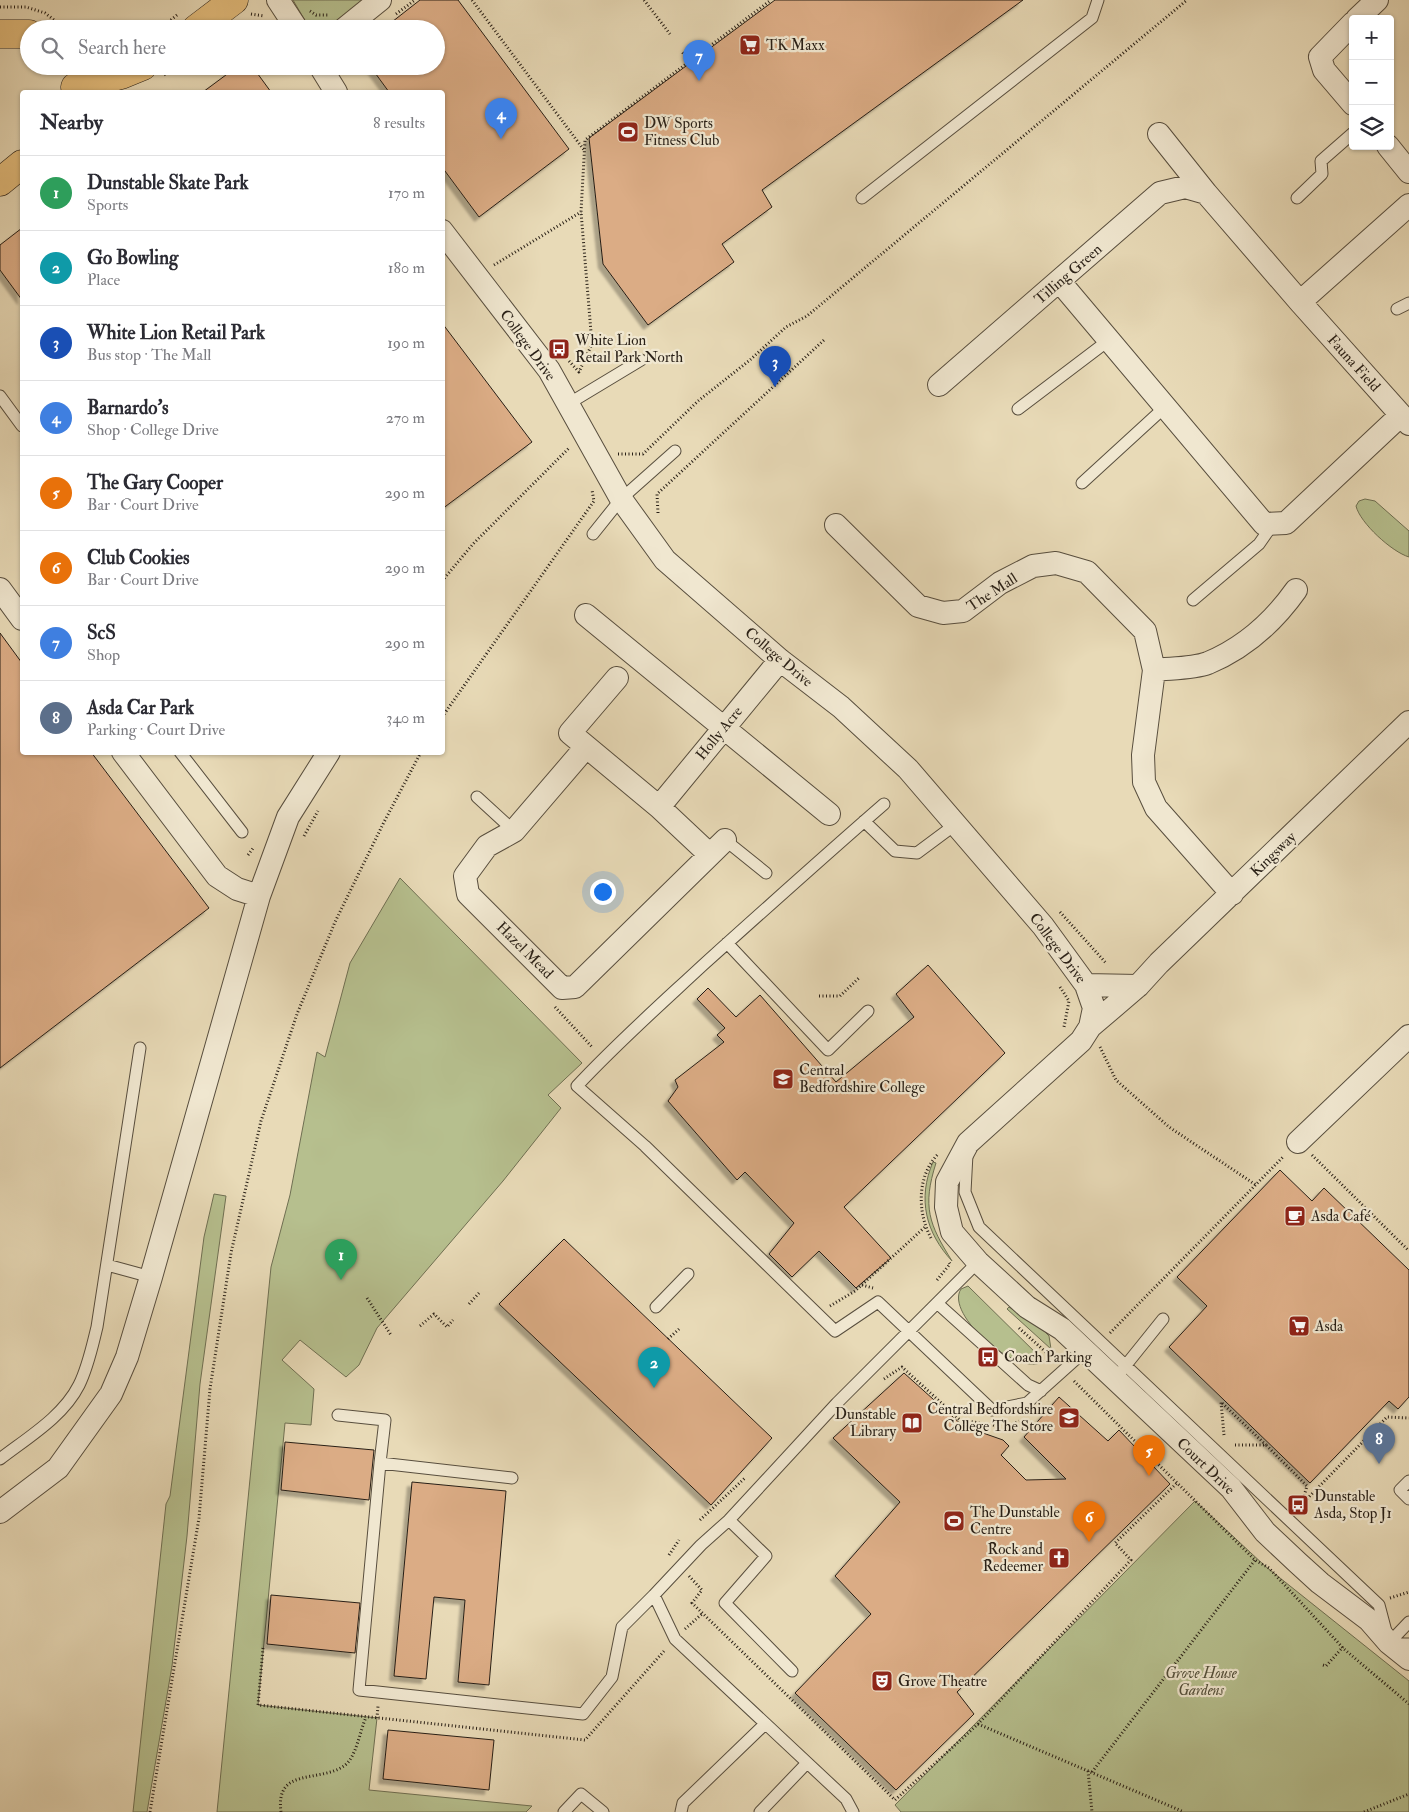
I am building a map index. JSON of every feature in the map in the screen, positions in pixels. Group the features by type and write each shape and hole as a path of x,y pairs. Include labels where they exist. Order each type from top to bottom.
{"main road":[{"path":"192,20 234,0"},
{"path":"0,34 20,34"},
{"path":"72,82 122,75"},
{"path":"0,155 20,155"},
{"path":"0,182 20,166"}],"street":[{"path":"278,0 291,20"},
{"path":"340,20 380,0"},
{"path":"1361,15 1378,0"},
{"path":"1349,27 1320,57 1324,70 1349,99"},
{"path":"326,75 335,90"},
{"path":"1159,134 1206,193 1300,302 1409,205"},
{"path":"1391,150 1409,172"},
{"name":"Tilling Green","path":"939,385 1060,282 1160,193 1185,188 1206,193"},
{"name":"College Drive","path":"445,236 549,370 621,499 665,560 780,660 840,707 908,769 1043,926 1086,985 1094,1008 1093,1034"},
{"path":"1060,282 1264,524 1286,523 1405,419"},
{"name":"Fauna Field","path":"1300,302 1405,419"},
{"name":"The Mall","path":"836,525 918,606 943,613 963,611 1000,583 1032,566 1056,564 1087,572 1145,631 1154,670 1143,755 1144,782 1156,808 1232,894"},
{"path":"0,589 20,616"},
{"path":"1154,670 1206,663 1244,642 1279,614 1296,590"},
{"path":"586,615 829,814"},
{"name":"Holly Acre","path":"659,807 780,660"},
{"path":"617,678 570,733 659,807 717,847"},
{"name":"Kingsway","path":"1093,1034 1159,963 1409,722"},
{"name":"Hazel Mead","path":"586,747 514,831 488,846 465,876 468,894 562,988 575,987 717,847"},
{"path":"125,755 217,876 237,889 259,896"},
{"path":"0,1512 58,1468 111,1394 127,1356 151,1277 259,896 288,817 328,755"},
{"path":"1086,985 1138,986"},
{"path":"968,1143 1081,1040 1093,1034"},
{"path":"1298,1142 1409,1036"},
{"name":"Court Drive","path":"968,1143 947,1182 946,1207 952,1232 978,1262 1027,1307 1062,1328 1085,1351 1120,1372 1230,1488 1265,1532 1320,1583 1399,1644 1409,1659"}],"lane":[{"path":"862,198 1092,18 1098,0"},
{"path":"1297,198 1322,174 1321,161 1349,136"},
{"path":"1397,309 1409,303"},
{"path":"1018,409 1109,340"},
{"path":"568,404 642,360"},
{"path":"0,396 20,423"},
{"path":"1082,483 1165,407"},
{"path":"593,534 621,499 675,451"},
{"path":"1192,600 1259,544 1274,524"},
{"path":"182,755 242,832"},
{"path":"477,797 514,831"},
{"path":"884,804 727,943 602,1059 577,1086 645,1146 835,1331 878,1302 992,1410 1028,1403 1085,1351"},
{"path":"864,821 895,851 917,853 956,824"},
{"path":"717,847 766,873"},
{"path":"727,943 828,1050 868,1011"},
{"path":"0,1459 59,1411 78,1387 88,1362 97,1327 140,1048"},
{"path":"968,1143 965,1192 979,1227 1120,1372 1162,1319"},
{"path":"338,1415 385,1420 358,1690 583,1714 612,1677 622,1627 701,1545 728,1520 837,1403 978,1262"},
{"path":"107,1265 151,1277"},
{"path":"656,1307 688,1274"},
{"path":"937,1303 1028,1385 1041,1391"},
{"path":"380,1463 512,1478"},
{"path":"1409,1481 1400,1490 1409,1499"},
{"path":"728,1520 766,1556 724,1603 792,1671"},
{"path":"654,1595 675,1639 806,1764 846,1799 853,1812"},
{"path":"1399,1644 1409,1622"},
{"path":"681,1812 683,1802 764,1724"},
{"path":"760,1812 806,1764"},
{"path":"564,1812 581,1794 603,1812"}],"path":[{"path":"472,0 584,150"},
{"path":"644,0 670,34"},
{"path":"579,372 592,344 581,212 585,140 771,0"},
{"path":"618,454 643,454 698,401 750,360 786,327 808,316 1187,0"},
{"path":"306,8 316,15 330,20"},
{"path":"682,52 690,61"},
{"path":"489,268 581,212"},
{"path":"667,487 824,340"},
{"path":"445,577 473,544 572,445 576,452"},
{"path":"445,712 594,501"},
{"path":"150,1812 199,1518 210,1389 231,1253 262,1121 297,1014 334,922 382,824 419,755"},
{"path":"819,996 840,996 860,977"},
{"path":"1058,985 1069,1001 1064,1028 1059,1034"},
{"path":"562,988 554,1006 602,1059"},
{"path":"1093,1034 1116,1080 1169,1127 1256,1185"},
{"path":"1105,1338 1298,1142 1409,1251"},
{"path":"935,1245 925,1227 920,1203 924,1176 931,1161 944,1147"},
{"path":"817,1314 855,1291 925,1227"},
{"path":"945,1258 950,1264"},
{"path":"469,1304 479,1293"},
{"path":"367,1298 391,1335"},
{"path":"420,1326 434,1314 447,1327 453,1320"},
{"path":"668,1339 679,1329"},
{"path":"878,1383 902,1367 960,1420 1007,1428 1021,1419"},
{"path":"1071,1378 1255,1560 1269,1568 1343,1647 1409,1704"},
{"path":"1224,1435 1221,1402 1307,1486 1302,1504 1387,1417 1409,1418"},
{"path":"1236,1445 1266,1445"},
{"path":"700,1520 750,1473"},
{"path":"687,1574 702,1590 692,1603 896,1800 978,1724 1131,1560 1115,1544 1178,1482"},
{"path":"669,1555 679,1540"},
{"path":"1092,1812 1090,1772 1255,1560"},
{"path":"1228,1595 1232,1599"},
{"path":"675,1639 703,1613"},
{"path":"1323,1665 1326,1666 1343,1647"},
{"path":"281,1812 281,1794 293,1780 334,1771 345,1765 352,1756 366,1717"},
{"path":"978,1724 1184,1812"},
{"path":"1364,1812 1409,1794"}],"green space":[{"path":"293,0 364,0 338,20 305,20"},
{"path":"1365,499 1375,501 1409,531 1409,557 1394,549 1370,528 1356,506 1359,501"},
{"path":"400,878 582,1063 548,1095 561,1108 503,1181 377,1328 359,1365 346,1377 300,1340 282,1360 314,1389 311,1425 285,1423 258,1705 377,1718 369,1790 532,1806 526,1812 217,1812 271,1267 290,1195 317,1052 325,1057 350,963"},
{"path":"933,1162 936,1163 929,1192 930,1215 938,1236 952,1261 936,1239 927,1215 926,1189"},
{"path":"214,1194 226,1196 200,1384 187,1536 172,1666 147,1812 133,1812 166,1504 170,1496 204,1237"},
{"path":"968,1286 1044,1361 1032,1364 1018,1361 1002,1353 986,1341 973,1328 963,1313 959,1300 961,1289"},
{"path":"1009,1307 1049,1336 1051,1349 1007,1309"},
{"name":"Grove House Gardens","path":"1195,1501 1265,1566 1409,1681 1409,1812 901,1812 895,1805"}],"building":[{"path":"420,0 458,0 569,149 479,217 445,171 445,90 388,90 377,75 445,75 445,20 394,20"},
{"path":"775,0 1023,0 762,190 772,207 722,244 734,262 648,325 603,264 589,138"},
{"path":"226,75 259,75 270,90 206,90"},
{"path":"20,230 20,297 0,270 0,245"},
{"path":"445,327 532,442 445,507"},
{"path":"0,633 20,660 20,755 93,755 209,908 0,1068"},
{"path":"928,965 1005,1053 844,1207 891,1258 856,1288 819,1251 792,1277 769,1254 794,1223 745,1172 737,1180 668,1101 678,1087 675,1080 724,1042 717,1035 725,1028 697,999 708,988 736,1017 760,995 836,1082 914,1017 896,994"},
{"name":"Asda","path":"1280,1170 1312,1201 1324,1188 1409,1270 1409,1397 1398,1409 1389,1401 1310,1483 1169,1347 1207,1306 1177,1277"},
{"path":"564,1239 772,1438 711,1505 499,1304"},
{"path":"904,1373 963,1426 1003,1440 1009,1446 1001,1455 1026,1480 1066,1479 1024,1437 1059,1397 1108,1441 1119,1430 1170,1484 957,1692 974,1714 896,1790 795,1693 871,1614 835,1576 900,1502 833,1438"},
{"path":"285,1442 374,1450 369,1500 281,1490"},
{"path":"412,1482 506,1491 489,1685 458,1682 465,1600 434,1597 426,1679 394,1676"},
{"path":"271,1595 360,1603 355,1653 267,1644"},
{"path":"388,1730 494,1740 489,1790 383,1779"}],"place":[{"name":"TK Maxx","path":"750,45"},
{"name":"ScS","path":"699,81"},
{"name":"DW Sports Fitness Club","path":"628,132"},
{"name":"Barnardo's","path":"501,139"},
{"name":"White Lion Retail Park North","path":"559,349"},
{"name":"White Lion Retail Park","path":"775,387"},
{"name":"Central Bedfordshire College","path":"783,1079"},
{"name":"Asda Café","path":"1295,1216"},
{"name":"Dunstable Skate Park","path":"341,1280"},
{"name":"Asda","path":"1299,1326"},
{"name":"Coach Parking","path":"988,1357"},
{"name":"Go Bowling","path":"654,1388"},
{"name":"Central Bedfordshire College The Store","path":"1069,1418"},
{"name":"Dunstable Library","path":"912,1423"},
{"name":"Asda Car Park","path":"1379,1464"},
{"name":"The Gary Cooper","path":"1149,1476"},
{"name":"Dunstable Asda, Stop J1","path":"1298,1505"},
{"name":"The Dunstable Centre","path":"954,1521"},
{"name":"Club Cookies","path":"1089,1542"},
{"name":"Rock and Redeemer","path":"1059,1558"},
{"name":"Grove Theatre","path":"882,1681"}]}
